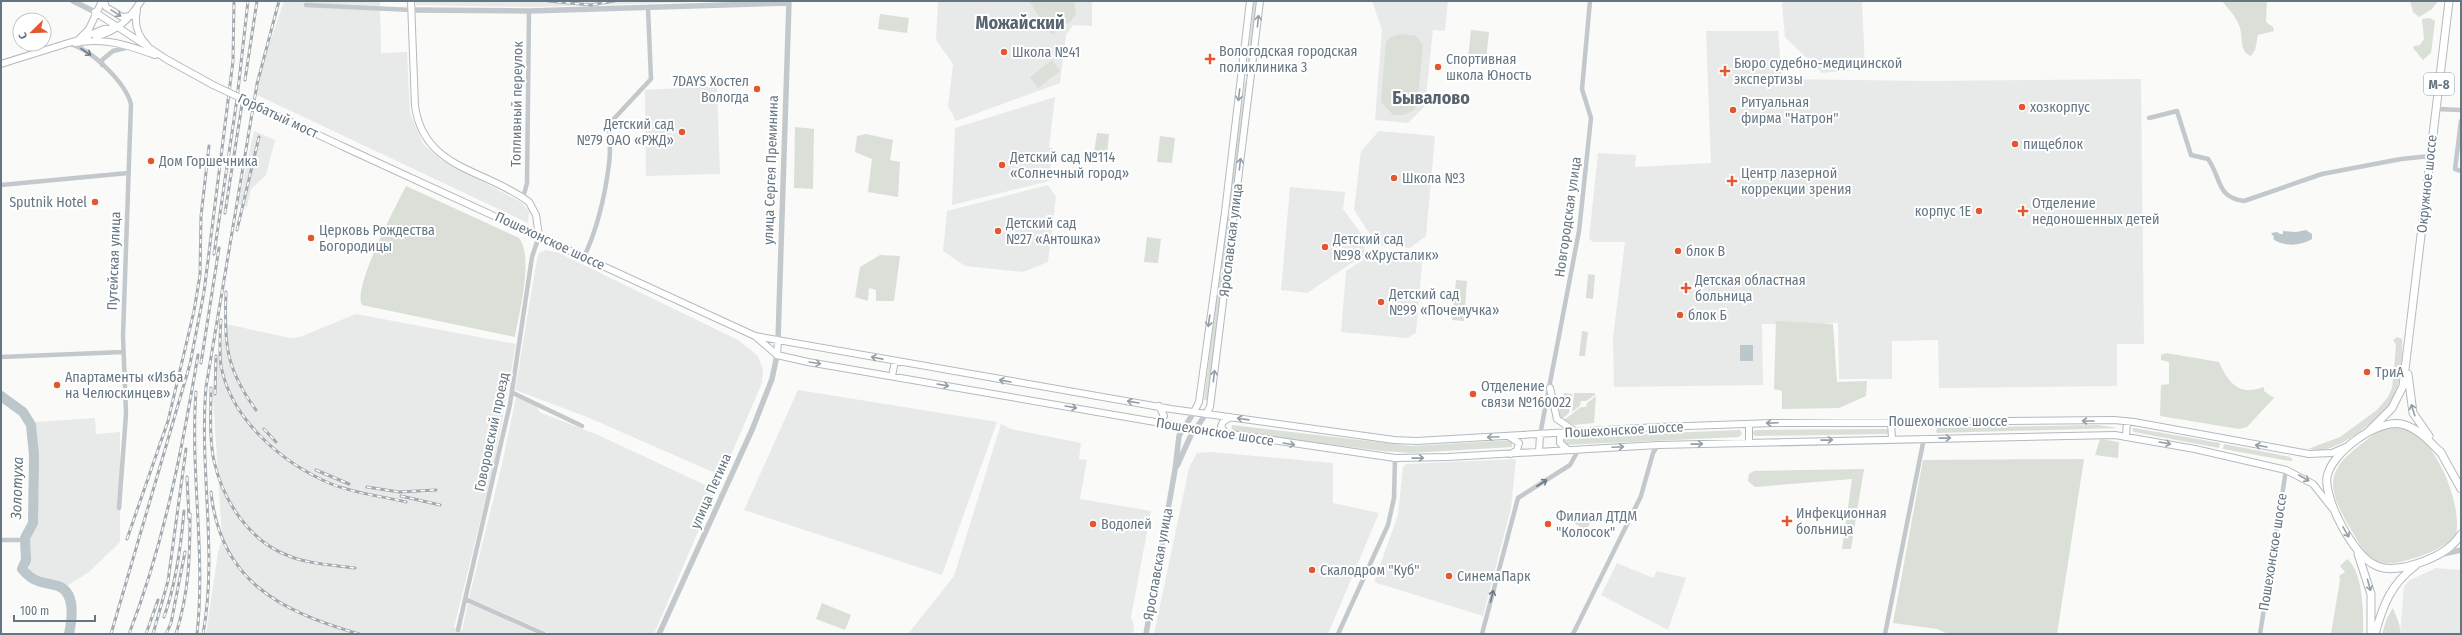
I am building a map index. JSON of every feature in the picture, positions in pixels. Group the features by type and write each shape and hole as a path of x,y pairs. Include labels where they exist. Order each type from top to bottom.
{"main road":[{"path":"78,40 88,29 95,12 103,1 106,7 122,17 132,15"},
{"path":"411,1 415,106 418,123 423,136 446,159 529,202 536,215 539,236"},
{"name":"Ярославская улица","path":"1194,412 1199,402 1218,265 1250,1"},
{"name":"Ярославская улица","path":"1206,414 1210,407 1260,1"},
{"name":"Окружное шоссе","path":"2368,432 2399,398 2407,366 2449,1"},
{"path":"68,44 89,40 118,29 132,15 140,3"},
{"path":"140,3 136,17 137,31 146,43 166,59"},
{"path":"95,12 118,29 166,59"},
{"path":"1,64 68,44 110,28 118,29"},
{"path":"89,40 117,41 166,59"},
{"name":"Горбатый мост","path":"166,59 213,85 344,147"},
{"name":"Пошехонское шоссе","path":"344,147 755,336 1230,418 1394,440 1540,435 1749,424 1891,421 2127,421 2309,454 2332,453 2351,444"},
{"path":"1218,265 1218,270 1222,273 1226,272 1228,268"},
{"name":"Пошехонское шоссе","path":"755,336 777,355 1157,423 1395,458 1511,454 1658,444 1924,438 2126,436 2202,450 2286,470 2313,484 2337,515"},
{"path":"777,355 778,340"},
{"path":"892,376 895,361"},
{"name":"Окружное шоссе","path":"2407,366 2411,405 2414,416 2442,454 2461,489"},
{"path":"1550,388 1557,419 1576,432"},
{"path":"1157,423 1164,416 1159,406"},
{"path":"1226,434 1222,429 1222,424 1230,418"},
{"path":"1891,421 1892,439"},
{"path":"2126,436 2127,421"},
{"path":"1749,424 1749,442"},
{"name":"Окружное шоссе","path":"2372,634 2371,594 2356,548 2337,515 2329,495 2327,477 2332,464 2351,444 2368,432 2386,424 2404,425 2418,432 2442,454"},
{"path":"1565,433 1560,438 1560,443 1568,450"},
{"path":"1539,452 1540,435"},
{"path":"1508,436 1519,443 1517,450 1511,454"},
{"name":"Окружное шоссе","path":"2356,548 2367,560 2384,568 2418,563 2436,556 2453,543 2461,534"},
{"name":"Окружное шоссе","path":"2375,634 2390,591 2398,580 2418,563"}],"street":[{"path":"73,1 95,12"},
{"name":"Новгородская улица","path":"1540,435 1579,231 1591,118 1582,89 1590,1"},
{"path":"306,5 332,4 412,10 529,11 789,2"},
{"name":"улица Сергея Преминина","path":"778,340 789,2"},
{"path":"584,257 595,232 602,207 609,163 610,124 651,79 648,8"},
{"name":"Топливный переулок","path":"523,198 527,183 529,11"},
{"name":"Путейская улица","path":"68,44 88,52 102,65 124,88 131,104 123,352 126,414 119,508"},
{"path":"102,65 102,60 110,53 133,47"},
{"path":"2436,109 2461,110"},
{"path":"2148,118 2177,111 2191,155 2208,159 2215,170 2222,192 2233,200 2244,201 2322,174 2401,159 2430,156"},
{"path":"2461,121 2455,169 2461,171"},
{"path":"1,185 128,173"},
{"name":"Говоровский проезд","path":"458,630 512,393 532,257 539,236"},
{"path":"3,357 123,352"},
{"name":"улица Петина","path":"659,634 752,430 772,379 777,355"},
{"path":"512,393 582,426"},
{"name":"Ярославская улица","path":"1146,634 1175,470 1178,442 1184,427 1194,412"},
{"name":"Ярославская улица","path":"1175,470 1195,429 1206,414"},
{"path":"1885,634 1924,438"},
{"path":"1573,634 1641,496 1653,453 1658,444"},
{"path":"1482,634 1518,498 1570,465 1579,449"},
{"path":"1338,634 1388,525 1394,498 1395,458"},
{"name":"Пошехонское шоссе","path":"2260,634 2286,470"},
{"path":"1,540 19,540"},
{"path":"2436,556 2461,550"},
{"path":"465,599 544,634"}],"shaded area":[{"path":"284,1 380,1 381,53 407,52 410,113 423,144 440,159 521,202 529,211 528,223 255,94 259,75"},
{"path":"416,1 730,1 530,7 416,5"},
{"name":"Школа №41","path":"938,1 1092,1 1092,26 1073,25 1066,35 1060,83 956,121 948,106 953,64 936,40"},
{"path":"1029,1 1074,1 1076,13 1068,23 1058,25 1049,23 1056,32 1052,35"},
{"path":"1254,1 1258,1 1251,77 1246,76"},
{"path":"1372,1 1448,1 1445,31 1433,30 1425,106 1408,123 1375,120 1382,30"},
{"path":"1785,1 1862,1 1865,69 1822,73 1785,37 1782,4"},
{"path":"2222,1 2267,1 2266,22 2273,27 2274,31 2258,35 2255,50 2251,56 2244,51 2237,21"},
{"path":"2410,1 2438,1 2432,9 2419,17 2413,12"},
{"path":"880,14 909,18 907,33 878,29"},
{"path":"2430,18 2435,21 2431,53 2423,60 2413,48 2414,46 2420,45 2424,39 2422,19"},
{"path":"1471,30 1489,32 1486,60 1468,59"},
{"path":"1706,31 1778,31 1782,79 1928,81 2141,79 2144,344 2117,344 2117,386 1939,388 1938,340 1892,341 1892,379 1839,379 1838,323 1762,324 1763,385 1614,387 1613,337 1625,242 1593,242 1589,239 1598,153 1636,155 1635,167 1711,163"},
{"path":"1400,34 1416,36 1423,45 1417,105 1414,110 1404,115 1393,115 1381,102 1386,42 1390,38"},
{"path":"1052,60 1060,71 1038,88 1030,77"},
{"path":"1245,82 1250,82 1232,208 1228,207"},
{"name":"Детский сад №79 ОАО «РЖД»","path":"717,86 720,174 646,176 645,90"},
{"name":"Детский сад №114 «Солнечный город»","path":"1055,97 1049,148 1053,148 1049,181 952,205 955,128"},
{"path":"795,127 814,129 813,189 794,188"},
{"path":"254,131 275,140 266,175 251,189 247,207 238,204"},
{"name":"Школа №3","path":"1379,131 1435,136 1426,236 1410,248 1377,245 1354,210 1361,151"},
{"path":"1097,133 1109,134 1107,155 1094,153"},
{"path":"866,134 893,140 890,160 900,162 898,197 868,192 872,159 855,152 857,136"},
{"path":"1160,136 1175,138 1172,163 1157,162"},
{"name":"Детский сад №27 «Антошка»","path":"1048,185 1056,197 1048,262 1023,272 965,266 943,251 947,211"},
{"path":"406,186 519,238 523,247 525,258 525,271 522,300 515,337 362,305 361,296 363,282 369,265 376,247"},
{"name":"Детский сад №98 «Хрусталик»","path":"1290,187 1345,192 1343,209 1365,239 1364,255 1307,293 1281,290"},
{"path":"1227,216 1232,216 1223,270 1220,267"},
{"path":"2306,230 2312,234 2312,239 2292,245 2277,242 2273,239 2274,237 2271,233 2277,232 2283,234 2283,231 2296,232"},
{"path":"1147,237 1161,239 1158,263 1144,262"},
{"path":"546,250 559,253 738,340 758,356 763,370 762,383 722,476 587,417 515,390 537,259 539,253"},
{"name":"Детский сад №99 «Почемучка»","path":"1378,250 1423,253 1416,333 1407,338 1341,332 1346,271"},
{"path":"880,255 900,256 894,301 876,301 876,290 869,288 868,301 855,297 860,267"},
{"path":"1588,274 1595,275 1593,299 1586,298"},
{"path":"1219,276 1224,277 1209,400 1204,400"},
{"path":"1456,280 1467,281 1464,321 1452,320"},
{"path":"356,314 516,344 494,464 454,628 462,630 468,603 537,634 206,634 218,552 222,539 213,396 217,362 226,324 290,338 300,337"},
{"path":"1776,321 1833,324 1837,382 1867,381 1866,396 1839,408 1782,409 1782,391 1774,389"},
{"path":"1582,331 1588,332 1585,356 1579,356"},
{"path":"2397,337 2402,339 2401,369 2394,397 2390,404 2366,427 2338,445 2325,450 2308,449 2340,437 2377,410 2388,397 2392,388 2394,369 2396,345 2393,340"},
{"path":"1740,345 1753,345 1753,361 1740,361"},
{"path":"2166,353 2219,362 2231,382 2236,386 2241,389 2248,390 2264,387 2264,391 2274,398 2247,427 2239,429 2160,416 2161,385 2169,384 2169,362 2161,360 2161,355"},
{"path":"798,390 997,422 942,575 744,510"},
{"path":"1564,393 1572,394 1569,413 1562,419 1559,413"},
{"path":"1574,393 1595,393 1595,395 1586,401 1581,401 1580,406 1572,412"},
{"path":"1596,396 1594,423 1574,425 1564,420 1581,407 1586,407 1587,403"},
{"path":"516,397 536,404 539,412 598,435 716,490 654,634 551,634 469,598 502,464"},
{"path":"95,418 96,434 120,432 120,542 89,572 67,586 48,583 29,574 29,536 37,520 35,422"},
{"path":"1001,424 1011,429 1081,443 1079,459 1087,460 1080,499 1151,511 1131,617 1134,626 1133,634 908,634 954,576"},
{"path":"1232,425 1412,446 1512,440 1512,447 1411,453 1382,451 1231,432"},
{"path":"2098,425 2118,428 1937,433 1936,431 1937,428"},
{"path":"2390,427 2401,428 2415,434 2434,454 2448,481 2456,510 2457,523 2456,534 2453,538 2431,552 2399,562 2382,563 2368,555 2361,546 2343,516 2334,494 2333,484 2339,465 2347,456 2373,435"},
{"path":"2134,428 2220,443 2219,448 2134,432 2132,429"},
{"path":"1887,429 1889,431 1887,434 1755,436 1752,433 1755,430"},
{"path":"1740,430 1742,434 1739,437 1564,445 1564,437"},
{"path":"2100,439 2119,442 2118,458 2095,455"},
{"path":"2224,444 2290,457 2293,460 2290,461 2223,449"},
{"path":"1211,452 1333,463 1333,503 1379,513 1328,634 1154,634 1189,468 1197,453"},
{"path":"1516,459 1511,508 1483,616 1374,582 1398,515 1403,467 1406,464"},
{"path":"2084,459 2057,634 1948,634 1937,629 1893,623 1923,460"},
{"path":"1864,469 1851,549 1842,549 1852,479 1755,487 1748,481 1749,474 1754,471"},
{"path":"1585,511 1593,517 1586,531 1573,522"},
{"path":"2347,559 2356,573 2359,583 2363,605 2363,634 2331,634 2340,580 2339,576 2345,572 2340,566"},
{"path":"1617,563 1653,578 1657,571 1686,578 1668,630 1601,595"},
{"path":"2436,568 2461,570 2461,634 2400,634 2404,586 2410,580"},
{"path":"822,603 851,615 845,630 816,619"},
{"path":"2393,608 2399,624 2400,634 2382,634 2387,618"}],"waterway":[{"name":"Золотуха","path":"1,396 23,412 31,425 34,455 33,523 25,538 26,560 22,569 35,580 58,586 64,589 68,594 72,614 69,634"}],"railway":[{"path":"111,634 190,364 204,292 233,61 234,1"},
{"path":"214,254 237,99 248,1"},
{"path":"245,80 257,1"},
{"path":"203,634 209,573 204,418 206,387 257,84 279,1"},
{"path":"548,1 591,5 614,1"},
{"path":"225,213 243,98"},
{"path":"237,230 259,137"},
{"path":"127,539 168,421 194,311 200,275 201,216 209,146"},
{"path":"201,363 219,248"},
{"path":"226,292 226,340 232,367 238,381 256,410"},
{"path":"221,320 220,360 227,385 235,404 247,421 276,451 311,474 329,483 357,492 406,502"},
{"path":"129,634 152,566 171,496 198,355"},
{"path":"215,394 216,356"},
{"path":"211,388 211,434 214,461 224,491 240,518 262,541 275,550 297,559 313,563 355,568"},
{"path":"196,392 195,452 200,574 197,634"},
{"path":"264,429 276,442"},
{"path":"153,634 168,581 186,449"},
{"path":"316,470 349,484"},
{"path":"187,477 189,519"},
{"path":"367,487 399,492 436,490"},
{"path":"211,492 217,523 227,548 241,570 259,588 280,602 304,615 359,634"},
{"path":"401,496 440,505"},
{"path":"164,617 172,591 177,565 184,511"},
{"path":"176,634 184,604 188,574 190,514"},
{"path":"166,634 171,623 185,552"},
{"path":"146,634 158,600"}],"place":[{"name":"Школа №41","path":"1004,52"},
{"name":"Вологодская городская поликлиника 3","path":"1210,59"},
{"name":"Спортивная школа Юность","path":"1438,67"},
{"name":"Бюро судебно-медицинской экспертизы","path":"1725,71"},
{"name":"7DAYS Хостел Вологда","path":"757,89"},
{"name":"хозкорпус","path":"2022,107"},
{"name":"Ритуальная фирма \"Натрон\"","path":"1733,110"},
{"name":"Детский сад №79 ОАО «РЖД»","path":"682,132"},
{"name":"пищеблок","path":"2015,144"},
{"name":"Дом Горшечника","path":"151,161"},
{"name":"Детский сад №114 «Солнечный город»","path":"1002,165"},
{"name":"Школа №3","path":"1394,178"},
{"name":"Центр лазерной коррекции зрения","path":"1732,181"},
{"name":"Sputnik Hotel","path":"95,202"},
{"name":"корпус 1Е","path":"1979,211"},
{"name":"Отделение недоношенных детей","path":"2023,211"},
{"name":"Детский сад №27 «Антошка»","path":"998,231"},
{"name":"Церковь Рождества Богородицы","path":"311,238"},
{"name":"Детский сад №98 «Хрусталик»","path":"1325,247"},
{"name":"блок В","path":"1678,251"},
{"name":"Детская областная больница","path":"1686,288"},
{"name":"Детский сад №99 «Почемучка»","path":"1381,302"},
{"name":"блок Б","path":"1680,315"},
{"name":"ТриА","path":"2367,372"},
{"name":"Апартаменты «Изба на Челюскинцев»","path":"57,385"},
{"name":"Отделение связи №160022","path":"1473,394"},
{"name":"Инфекционная больница","path":"1787,521"},
{"name":"Водолей","path":"1093,524"},
{"name":"Филиал ДТДМ \"Колосок\"","path":"1548,524"},
{"name":"Скалодром \"Куб\"","path":"1312,570"},
{"name":"СинемаПарк","path":"1449,576"}],"district":[{"name":"Можайский","path":"1020,23"},
{"name":"Бывалово","path":"1431,98"}]}
